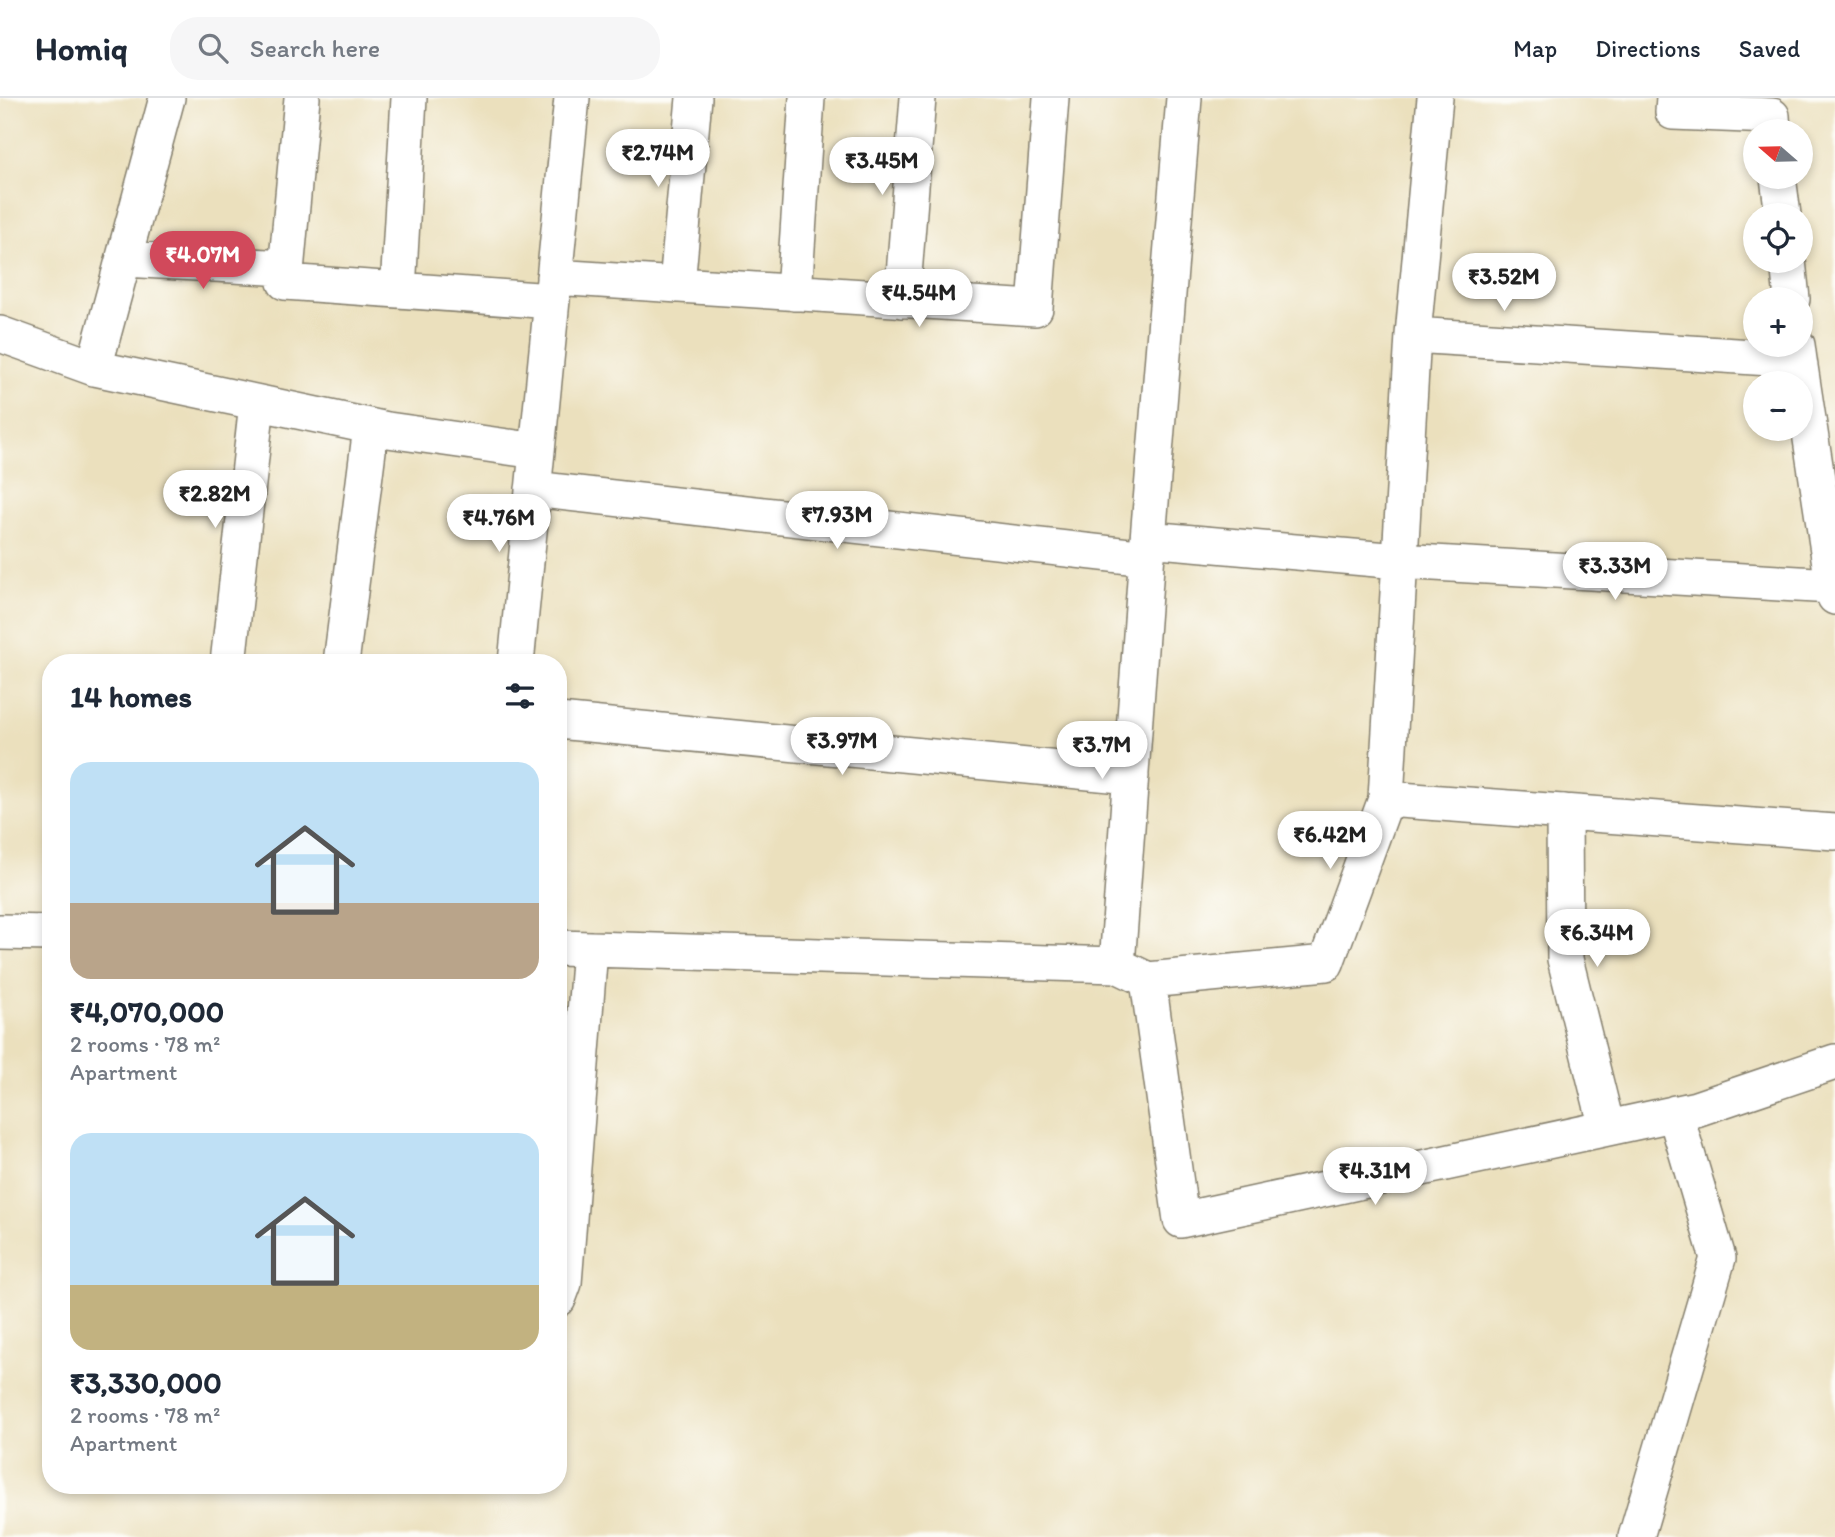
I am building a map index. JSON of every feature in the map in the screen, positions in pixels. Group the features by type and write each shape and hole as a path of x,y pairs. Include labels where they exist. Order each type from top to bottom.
{"street":[{"path":"94,368 167,98"},
{"path":"302,98 285,282 398,290 677,285 1035,308 1051,98"},
{"path":"398,290 409,98"},
{"path":"517,654 572,98"},
{"path":"677,285 694,98"},
{"path":"794,293 807,98"},
{"path":"901,300 918,98"},
{"path":"1117,965 1147,548 1184,98"},
{"path":"567,1183 574,949 1117,965 1148,980 1326,963 1386,799 1413,335 1434,98"},
{"path":"1674,98 1673,112 1772,116 1772,119"},
{"path":"124,259 286,268"},
{"path":"0,334 94,368 371,427 537,451"},
{"path":"1413,335 1743,350"},
{"path":"533,489 1147,548 1399,561 1834,592 1799,357"},
{"path":"229,654 257,402"},
{"path":"342,654 371,427"},
{"path":"567,722 1131,776"},
{"path":"1386,799 1835,832"},
{"path":"1564,812 1566,959 1607,1128"},
{"path":"0,932 42,933"},
{"path":"1148,980 1181,1220 1696,1109 1835,1062"},
{"path":"1636,1537 1718,1258 1675,1113"}]}
